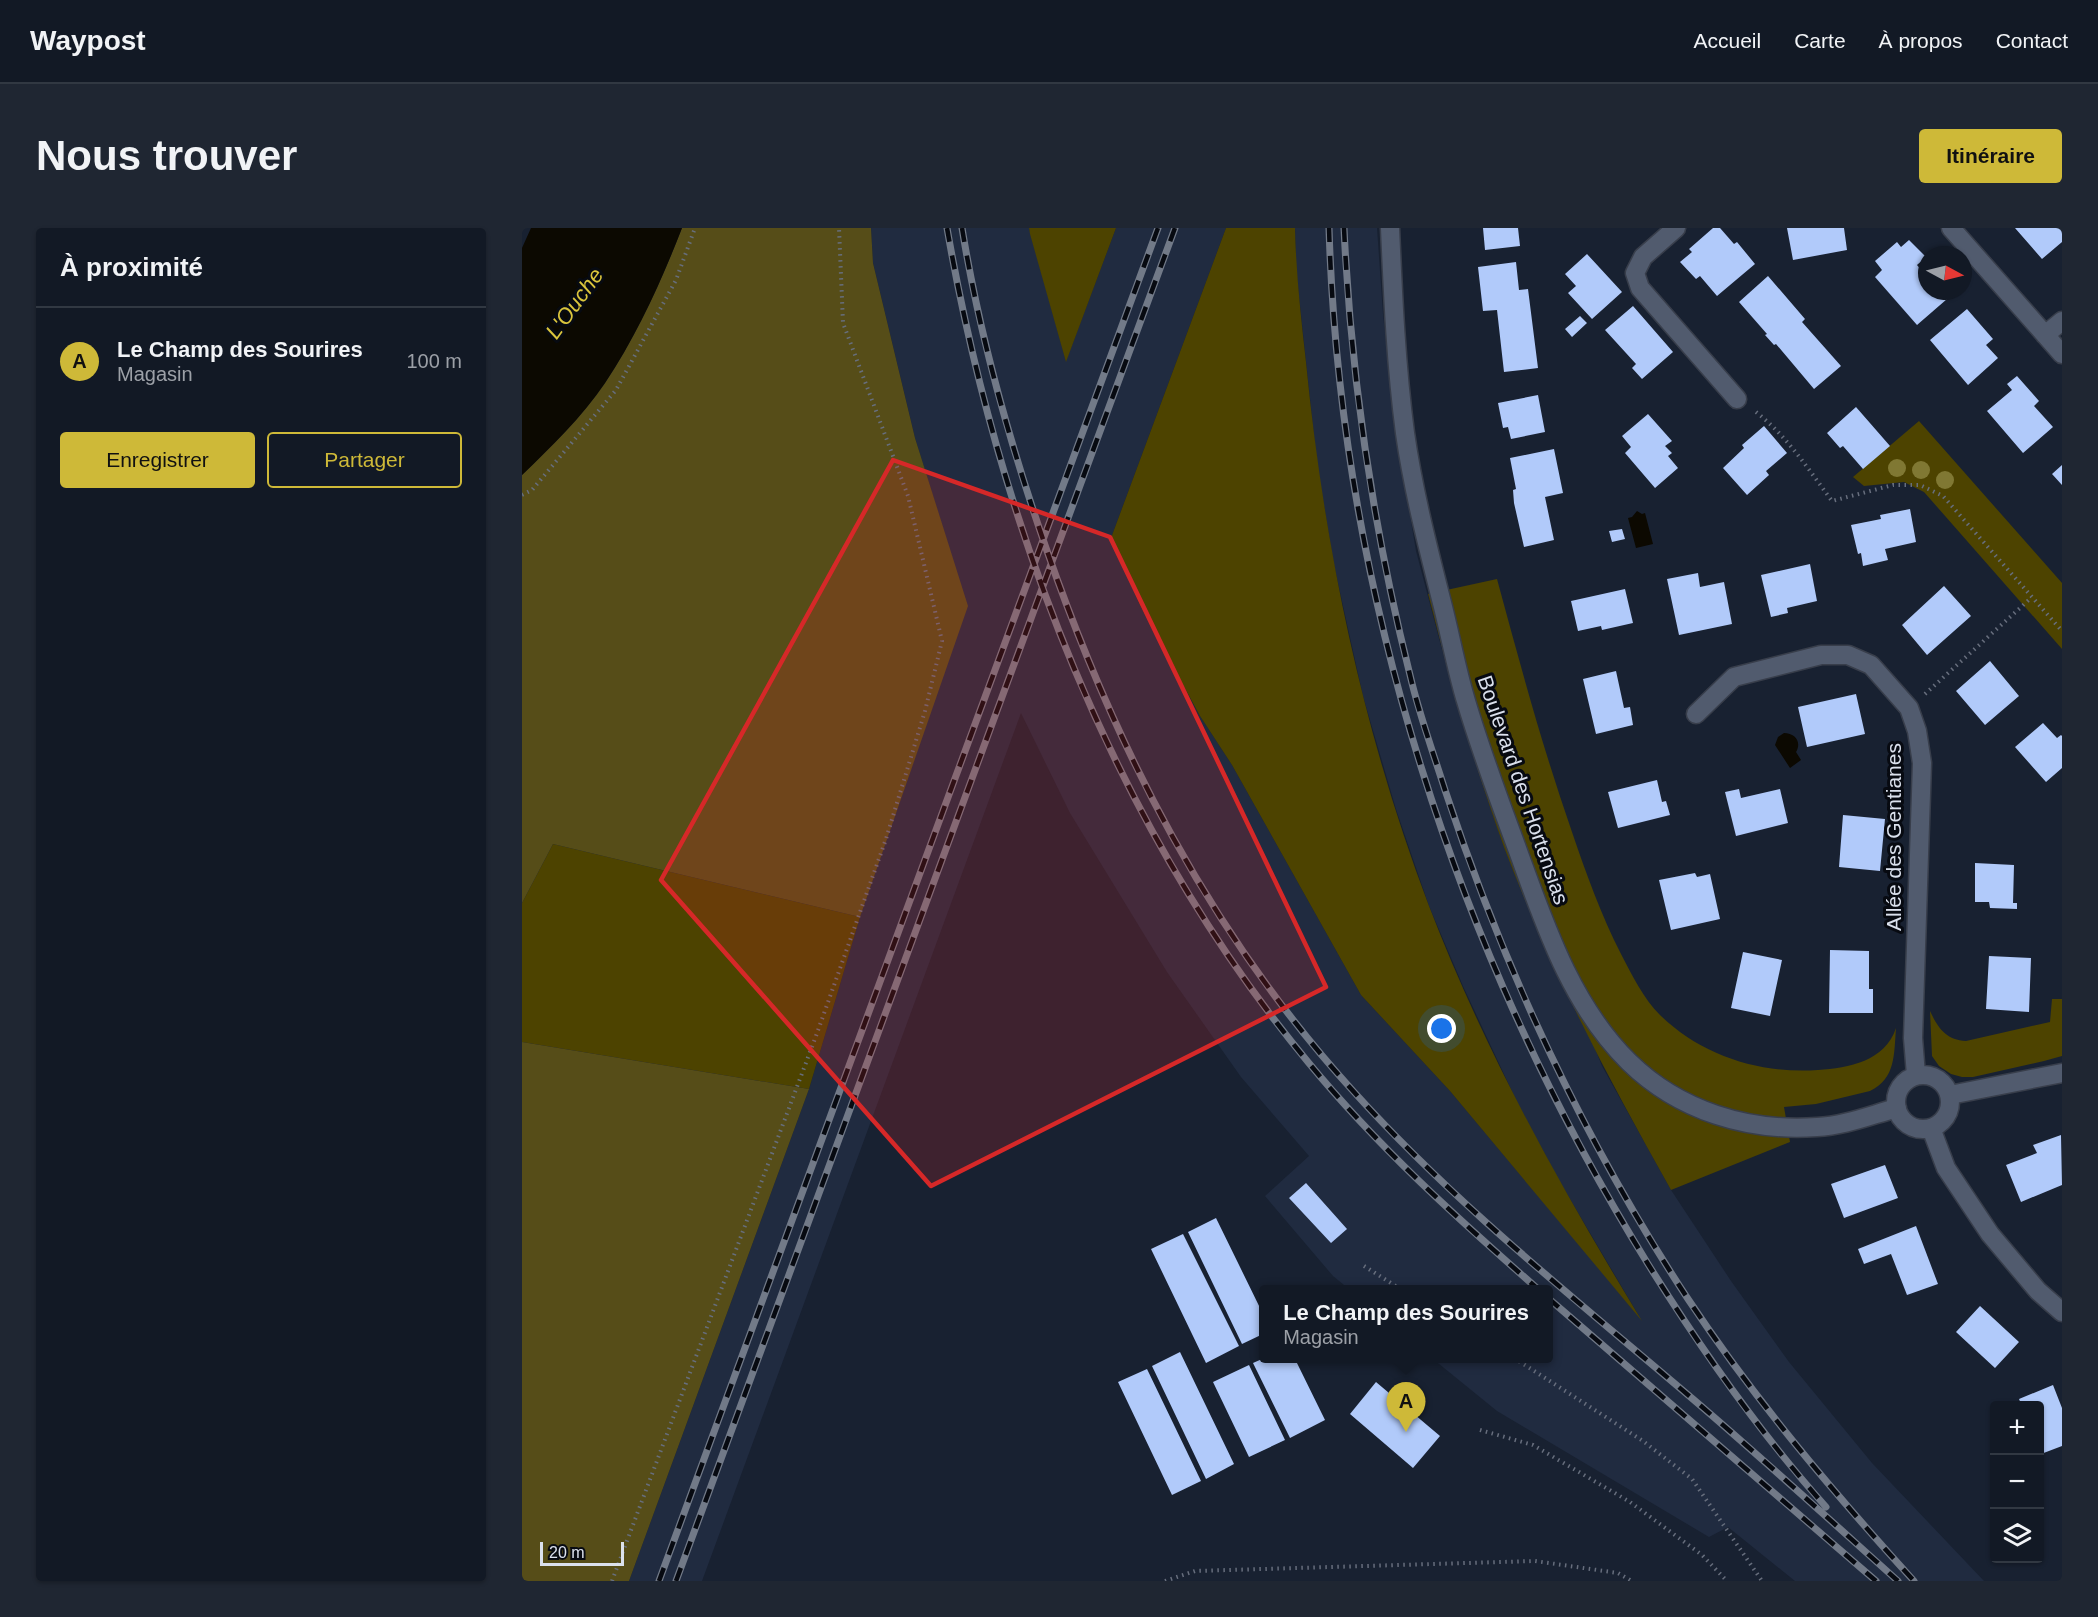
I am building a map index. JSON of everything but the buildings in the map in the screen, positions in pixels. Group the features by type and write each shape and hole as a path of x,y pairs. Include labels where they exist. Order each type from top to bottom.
{"street":[{"name":"Boulevard des Hortensias","path":"1390,228 1393,305 1405,434 1423,526 1466,701 1544,923 1582,1002 1605,1035 1630,1063 1662,1088 1698,1109 1735,1122 1776,1128 1820,1127 1897,1108"},
{"path":"1676,228 1643,257 1635,273 1640,288 1737,399"},
{"path":"1951,228 2062,354"},
{"path":"2045,335 2062,321"},
{"name":"Allée des Gentianes","path":"1696,714 1734,677 1821,655 1848,655 1871,665 1909,708 1917,731 1922,763 1913,1038 1916,1075"},
{"path":"1950,1095 2062,1073"},
{"path":"1916,1075 1933,1076 1941,1081 1950,1095 1951,1105 1948,1114 1943,1121 1931,1128 1912,1127 1905,1122 1897,1108 1896,1100 1902,1084 1916,1075"},
{"path":"1931,1128 1946,1168 1990,1234 2038,1291 2062,1312"}],"path":[{"path":"522,495 532,490 616,390 676,280 695,228"},
{"path":"612,1581 816,1036 886,839 925,711 942,641 908,496 843,323 839,228"},
{"path":"1737,399 1770,423 1796,452 1832,501 1893,485 1920,485 1943,496 2062,631"},
{"path":"1909,708 2031,598"},
{"path":"1364,1266 1394,1285"},
{"path":"1520,1363 1643,1441 1692,1479 1762,1581"},
{"path":"1480,1430 1533,1445 1630,1502 1702,1555 1727,1581"},
{"path":"1165,1581 1195,1571 1535,1561 1618,1573 1632,1581"}],"highlighted area":[{"path":"893,460 1110,537 1326,987 931,1186 661,880"}],"shaded area":[{"path":"682,228 871,228 873,263 915,438 968,606 860,917 553,844 522,903 522,475 576,420 605,383 648,308"},
{"path":"871,228 1029,228 1066,361 1116,228 1226,228 1111,538 1141,607 1200,716 1232,765 1361,995 1450,1091 1639,1316 1557,1177 1517,1102 1463,986 1429,906 1396,809 1363,696 1334,565 1317,464 1296,268 1295,228 1377,228 1394,420 1416,551 1455,699 1602,1066 1671,1190 1731,1281 1789,1362 1872,1463 1984,1581 1795,1581 1728,1527 1709,1537 1497,1411 1438,1363 1553,1363 1553,1285 1344,1285 1333,1276 1265,1196 1309,1156 1241,1077 1167,972 1070,813 1021,713 702,1581 629,1581 809,1089 860,917 967,606 915,438 873,263"},
{"path":"1029,228 1116,228 1066,362 1030,234"},
{"path":"1226,228 1295,228 1299,295 1314,431 1335,570 1366,707 1384,774 1429,906 1475,1014 1554,1170 1642,1321 1450,1091 1361,995 1232,765 1200,716 1141,607 1111,538"},
{"path":"1919,421 2062,583 2062,649 1924,492 1904,482 1864,486 1853,477"},
{"path":"1497,579 1561,801 1588,878 1621,954 1638,986 1654,1009 1676,1029 1713,1051 1733,1059 1775,1069 1818,1070 1853,1065 1875,1055 1884,1048 1896,1028 1892,1064 1885,1080 1878,1086 1870,1091 1816,1104 1784,1107 1790,1142 1671,1190 1603,1065 1540,936 1504,847 1454,690 1428,594"},
{"path":"553,844 860,917 809,1089 522,1042 522,903"},
{"path":"2052,999 2062,999 2062,1056 1973,1077 1962,1077 1951,1074 1939,1066 1932,1056 1930,1011 1936,1023 1948,1036 1966,1041 2050,1022"},
{"path":"522,1042 809,1089 629,1581 522,1581"}],"water":[{"name":"L'Ouche","path":"531,228 682,228 648,308 605,383 576,420 522,475 522,248"},
{"path":"1637,511 1645,513 1653,544 1636,548 1628,518"},
{"path":"1784,733 1791,735 1798,742 1796,752 1801,760 1790,768 1775,745 1778,737"}],"railway":[{"path":"947,228 969,340 998,451 1033,561 1074,669 1122,774 1177,875 1239,971 1334,1093 1419,1180 1533,1285"},
{"path":"962,228 987,350 1008,430 1073,623 1103,696 1172,836 1255,969 1302,1032 1354,1092 1434,1174 1519,1252 1720,1422 1898,1581"},
{"path":"659,1581 1158,228"},
{"path":"676,1581 1175,228"},
{"path":"1329,228 1338,364 1357,500 1384,634 1421,767 1466,896 1519,1023 1580,1146 1648,1264 1732,1389 1777,1449 1826,1507"},
{"path":"1344,228 1358,397 1375,509 1397,620 1418,704 1445,790 1468,857 1520,988 1581,1116 1614,1178 1688,1299 1740,1373 1796,1444 1914,1581"},
{"path":"1553,1302 1876,1581"}],"place":[{"name":"Le Champ des Sourires","path":"1406,1432"}]}
